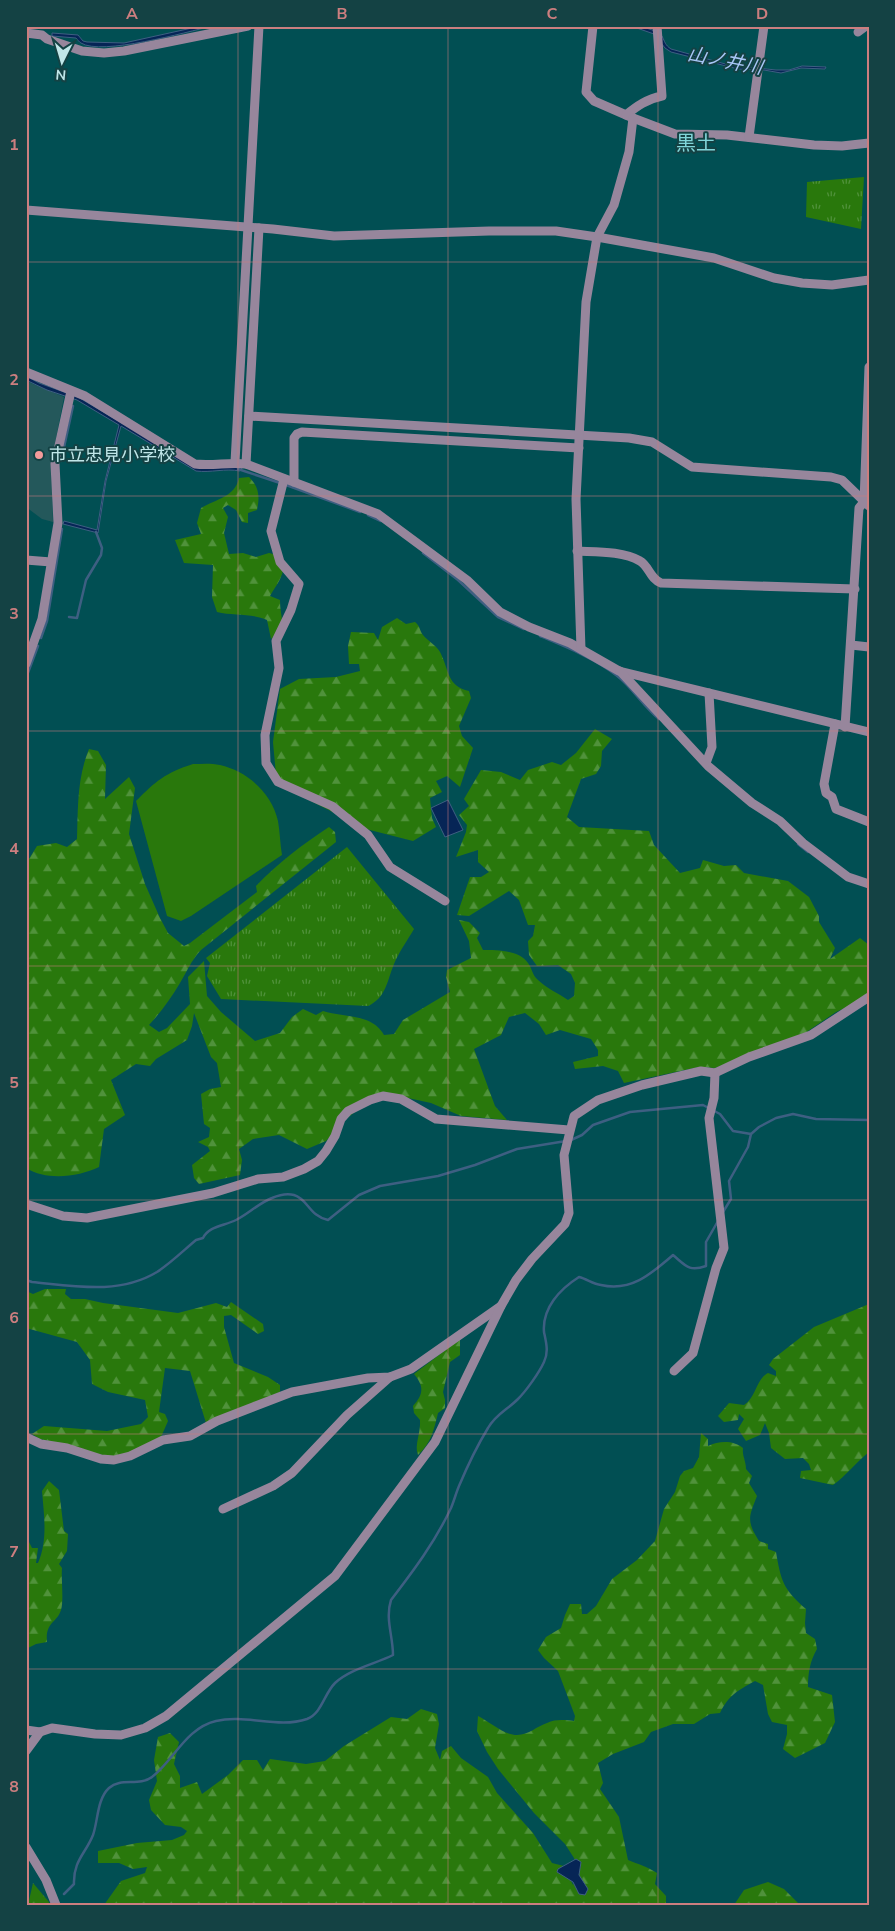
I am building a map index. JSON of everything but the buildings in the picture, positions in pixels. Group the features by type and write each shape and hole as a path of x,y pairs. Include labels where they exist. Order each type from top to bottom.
{"street":[{"path":"26,33 42,35 82,50 104,53 124,51 248,26"},
{"path":"235,462 259,26"},
{"path":"593,26 586,92 594,101 629,117 675,134 727,135 814,145 842,146 869,143"},
{"path":"580,649 576,499 586,302 596,237 614,205 629,152 629,117 636,106 651,98 662,96 657,26"},
{"path":"749,137 764,26"},
{"path":"858,32 866,26"},
{"path":"26,210 248,227 334,236 489,231 556,232 596,237 714,258 774,278 802,283 832,285 869,280"},
{"path":"246,464 259,228"},
{"path":"867,504 869,367"},
{"path":"26,372 100,404 195,464 206,465 235,462 246,464 378,514 467,580 500,612 580,649 619,671 869,732"},
{"path":"27,659 42,619 58,523 55,464 71,391"},
{"path":"249,416 629,438 652,442 692,467 831,477 842,480 867,504"},
{"path":"294,482 294,438 302,432 579,448"},
{"path":"284,479 271,531 280,562 299,584 291,610 276,641 279,668 265,735 266,763 278,782 332,806 368,835 390,867 445,901"},
{"path":"845,727 859,508 867,504"},
{"path":"577,551 627,556 639,560 644,564 652,577 661,583 855,589"},
{"path":"26,560 51,562"},
{"path":"851,646 869,647"},
{"path":"619,671 706,763 752,803 780,821 803,843 848,877 869,884"},
{"path":"706,763 712,747 709,693"},
{"path":"835,724 824,784 826,793 832,797 836,809 869,822"},
{"path":"26,1730 40,1732 52,1728 95,1734 122,1735 145,1728 166,1716 335,1576 435,1442 501,1306 532,1259 565,1224 569,1213 564,1155 574,1116 598,1100 642,1085 692,1073 701,1071 715,1073 749,1057 811,1035 869,997"},
{"path":"674,1371 693,1354 716,1268 724,1248 709,1118 714,1098 715,1073"},
{"path":"26,1204 62,1216 87,1218 214,1193 258,1180 283,1177 318,1161 335,1136 341,1119 348,1111 383,1096 401,1099 436,1119 569,1130"},
{"path":"26,1437 41,1444 67,1448 101,1459 114,1460 130,1456 163,1440 190,1436 217,1421 292,1392 368,1378 390,1377 411,1369 501,1306"},
{"path":"223,1509 273,1486 292,1473 347,1415 390,1377"},
{"path":"26,1751 40,1732"},
{"path":"26,1847 46,1880 56,1905"}],"shaded area":[{"name":"市立忠見小学校","path":"26,381 64,397 51,464 53,522 42,519 26,507"}],"green space":[{"path":"864,177 861,229 806,217 807,182"},
{"path":"249,477 255,484 258,492 257,510 248,513 248,523 242,522 236,510 228,505 223,508 228,517 224,533 229,554 243,553 256,557 269,553 281,556 283,572 270,596 280,600 282,621 280,629 271,639 267,620 255,616 217,612 212,597 213,565 184,563 175,540 201,534 197,523 201,508 224,497 237,484 239,478"},
{"path":"397,618 406,624 415,622 417,624 423,635 440,652 456,686 469,691 471,698 459,726 462,736 473,748 460,787 447,776 436,781 442,792 430,798 432,818 436,827 413,841 366,829 299,795 276,775 273,742 280,689 299,679 336,677 360,671 359,664 349,664 348,646 351,632 374,633 378,640 382,627"},
{"path":"595,729 612,739 602,751 601,766 596,774 581,779 567,817 579,827 649,831 654,845 680,873 700,868 703,860 724,866 736,865 744,873 788,881 809,897 819,916 819,922 835,948 830,959 860,938 869,945 869,993 805,1033 715,1068 699,1067 624,1083 618,1071 603,1066 575,1069 573,1062 598,1056 598,1050 591,1039 560,1030 546,1035 539,1024 525,1013 509,1017 501,1035 474,1049 495,1106 507,1120 461,1116 431,1103 399,1096 370,1100 346,1119 326,1141 307,1149 279,1135 253,1139 239,1149 242,1160 240,1175 199,1184 194,1178 192,1165 210,1151 208,1147 198,1142 209,1137 210,1128 204,1124 201,1094 210,1089 221,1087 217,1063 211,1057 194,1013 187,1040 156,1059 150,1066 136,1064 111,1080 125,1115 104,1129 99,1167 82,1173 62,1176 43,1175 26,1168 26,861 37,846 56,843 67,847 77,839 80,782 89,749 98,751 106,765 105,799 129,777 135,788 129,834 145,884 160,918 168,933 184,946 257,892 256,886 300,847 329,827 335,832 336,842 201,950 158,1015 149,1025 159,1032 167,1028 190,1004 188,977 204,961 207,996 221,1012 255,1041 280,1033 292,1017 303,1009 316,1015 323,1011 357,1017 372,1023 384,1035 394,1034 403,1020 450,992 446,977 447,970 471,958 469,941 459,920 469,922 480,933 477,938 483,950 495,950 519,955 528,963 536,978 545,986 568,1000 574,996 575,983 571,974 558,965 537,966 529,955 528,941 533,936 535,925 528,925 519,900 509,891 469,916 457,915 470,877 481,877 489,872 478,862 478,850 456,857 467,825 459,815 469,806 464,799 481,770 501,772 520,780 528,770 552,762 561,765 576,753"},
{"path":"193,764 213,764 230,768 240,772 257,785 270,801 275,811 282,855 181,921 167,916 136,801 162,778"},
{"path":"347,847 414,929 396,960 379,998 368,1006 221,999 207,976 210,963 206,958"},
{"path":"45,1289 66,1289 65,1294 71,1299 85,1299 178,1313 216,1303 227,1307 231,1302 263,1324 264,1331 258,1334 231,1315 224,1316 224,1327 234,1363 268,1377 280,1385 280,1392 206,1423 190,1371 165,1368 159,1412 165,1414 168,1421 161,1437 130,1453 116,1457 90,1453 75,1447 40,1439 32,1434 44,1426 107,1431 141,1424 148,1417 145,1400 108,1392 92,1384 90,1360 77,1342 26,1328 26,1291 33,1294"},
{"path":"869,1304 869,1452 833,1485 800,1478 801,1471 811,1470 809,1464 803,1458 785,1459 771,1448 769,1433 765,1423 760,1435 746,1441 738,1429 744,1419 739,1414 738,1420 724,1422 718,1416 729,1403 744,1405 748,1402 764,1376 768,1373 776,1376 776,1371 769,1365 773,1359 814,1327"},
{"path":"460,1339 460,1355 450,1362 443,1392 445,1408 438,1413 429,1441 418,1455 420,1420 414,1413 413,1406 421,1394 421,1386 414,1374"},
{"path":"701,1433 708,1439 708,1446 726,1442 743,1448 746,1469 752,1476 749,1483 757,1496 750,1518 752,1528 759,1541 768,1544 768,1549 776,1552 784,1584 792,1596 806,1609 806,1633 815,1639 817,1649 810,1667 808,1687 832,1695 835,1722 825,1743 795,1758 783,1749 787,1725 772,1722 768,1714 763,1685 755,1681 734,1694 720,1713 710,1714 694,1724 673,1724 651,1732 644,1742 613,1754 598,1763 603,1783 600,1789 619,1817 628,1860 657,1873 655,1884 666,1896 666,1905 104,1905 121,1881 145,1873 147,1867 133,1869 119,1863 98,1863 98,1851 137,1843 172,1840 184,1835 187,1831 181,1827 165,1825 151,1810 149,1800 157,1781 154,1760 158,1737 170,1733 179,1742 174,1764 180,1776 180,1788 197,1782 202,1794 228,1775 243,1760 257,1760 263,1770 270,1759 306,1764 325,1761 344,1746 391,1717 407,1719 421,1709 437,1714 439,1724 435,1748 440,1760 442,1751 451,1746 461,1758 488,1777 497,1793 533,1833 552,1863 564,1866 573,1885 579,1873 574,1858 565,1844 534,1813 498,1769 477,1731 478,1716 502,1731 517,1735 525,1734 543,1724 554,1721 574,1721 575,1716 558,1671 538,1650 546,1637 561,1628 570,1604 581,1604 582,1614 587,1614 596,1606 612,1579 637,1560 655,1541 664,1509 675,1492 680,1476 684,1471 693,1468 699,1457"},
{"path":"49,1481 59,1490 64,1531 68,1534 67,1551 59,1564 62,1568 62,1606 59,1614 49,1627 47,1642 36,1644 26,1649 26,1522 28,1540 32,1548 38,1548 36,1563 38,1563 44,1536 42,1491"},
{"path":"768,1882 784,1889 800,1905 734,1905 744,1890"},
{"path":"33,1883 49,1902 50,1905 28,1905"}],"water":[{"path":"201,26 212,26 145,42 106,47 81,43 76,38 52,36 52,33 78,35 83,41 87,42 124,43"},
{"path":"631,26 656,31 671,49 729,65 776,70 789,70 802,66 826,67 825,69 801,68 781,73 738,69 671,52 665,48 654,34"},
{"path":"26,376 39,383 78,397 198,468 242,468 240,471 196,471 121,426 106,481 98,533 63,524 64,521 97,530 105,481 119,425 77,400 47,390 26,380"},
{"path":"448,800 463,830 445,837 431,808"},
{"path":"576,1859 581,1862 579,1875 588,1889 585,1895 579,1894 573,1882 557,1872 558,1869"}],"waterway":[{"path":"61,461 73,406"},
{"path":"238,469 280,483"},
{"path":"286,485 360,512"},
{"path":"368,515 381,521"},
{"path":"41,638 47,621 62,529"},
{"path":"69,617 77,618 86,580 101,555 102,548 96,532"},
{"path":"423,553 458,580 498,617 524,629"},
{"path":"540,636 580,653 608,669 627,685 659,719"},
{"path":"26,678 38,646"},
{"path":"798,844 808,852"},
{"path":"571,1140 582,1135 593,1125 630,1112 703,1105 720,1114 733,1131 751,1134"},
{"path":"723,1212 731,1199 729,1181 748,1147 751,1134 759,1127 776,1118 793,1114 816,1119 869,1120"},
{"path":"26,1280 80,1287 127,1284 157,1272 196,1240 203,1238 209,1231 236,1220 267,1200 277,1196 288,1194 299,1197 317,1215 328,1220 359,1195 380,1186 438,1176 475,1165 517,1149 566,1141"},
{"path":"64,1894 74,1884 78,1863 93,1835 102,1798 109,1788 119,1783 147,1780 152,1777 188,1737 196,1730 216,1721 239,1719 285,1723 307,1719 320,1708 331,1687 341,1678 355,1670 393,1655 389,1621 391,1600 416,1567 438,1532 451,1508 469,1464 491,1423 521,1396 542,1366 547,1351 544,1323 549,1307 559,1293 579,1277 598,1284 612,1286 631,1284 657,1269 673,1255 688,1267 700,1268 706,1266 706,1242 718,1221"}],"place":[{"name":"市立忠見小学校","path":"39,455"}],"district":[{"name":"黒土","path":"696,143"}],"water label":[{"name":"山ノ井川","path":"725,61"}]}
